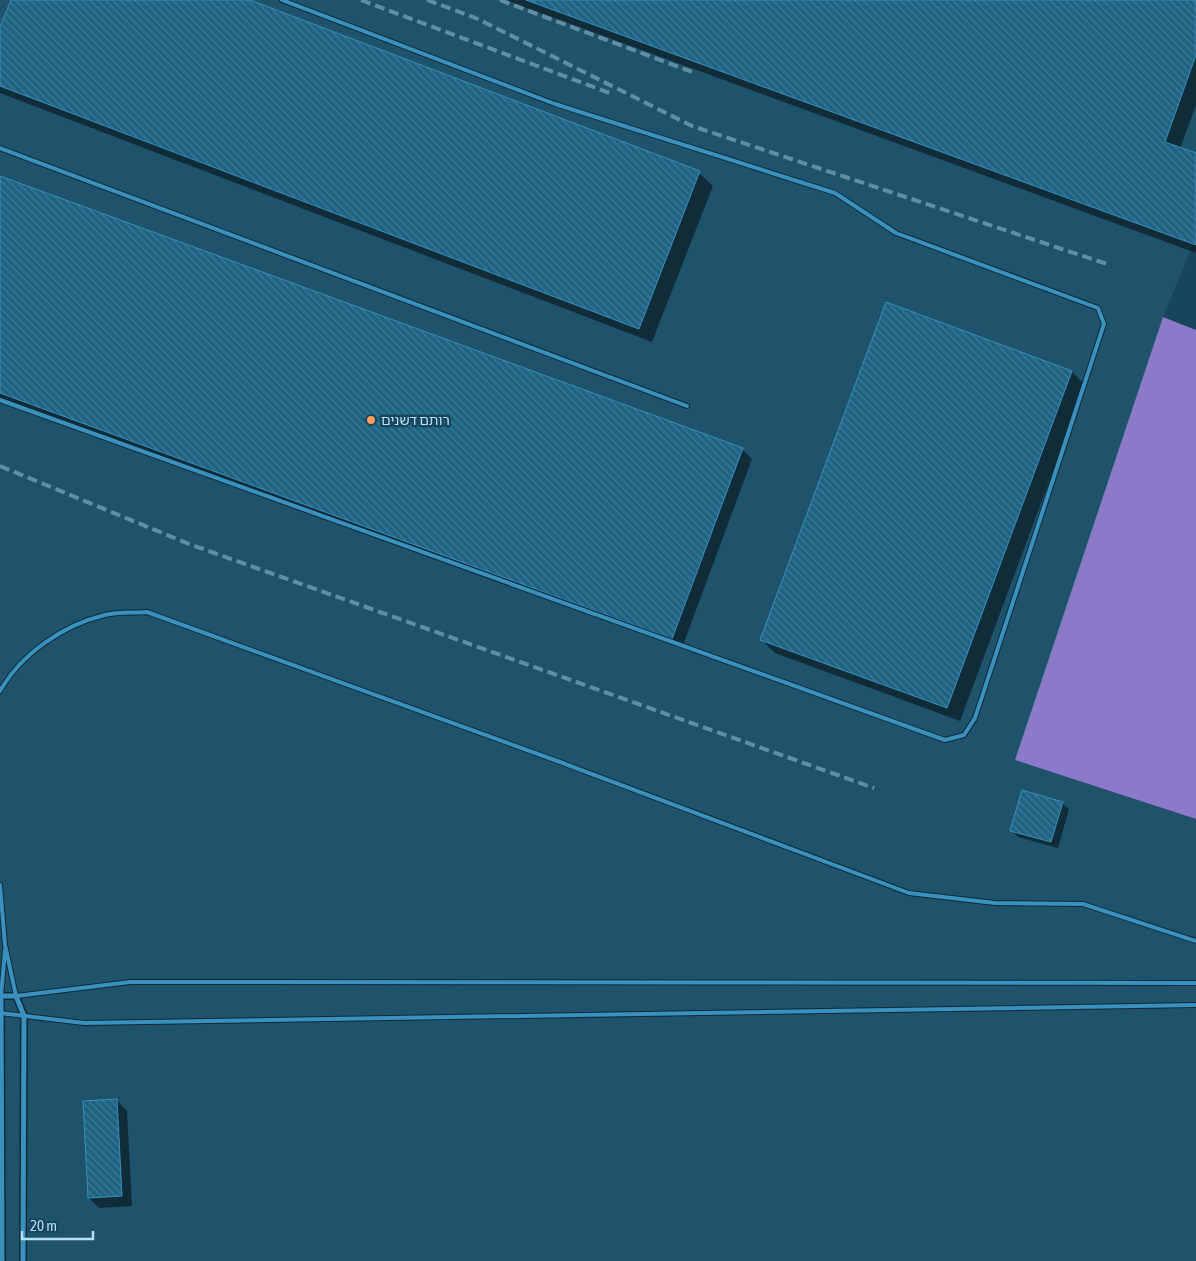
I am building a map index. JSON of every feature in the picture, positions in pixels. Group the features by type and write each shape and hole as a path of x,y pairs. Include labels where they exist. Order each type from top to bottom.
{"street":[{"path":"2,1261 0,996 16,996 24,1016 23,1261"}],"lane":[{"path":"0,400 945,740 964,735 975,718 1104,324 1098,308 896,233 835,193 555,104 282,0"},
{"path":"0,148 688,406"},
{"path":"0,691 11,672 40,646 71,628 105,615 147,612 569,766 909,893 995,903 1083,904 1196,941"},
{"path":"0,885 5,945 16,996 130,982 1196,982"},
{"path":"0,996 5,945"},
{"path":"1,1013 84,1023 1196,1005"}],"shaded area":[{"path":"0,0 1196,0 1196,238 1163,317 1016,760 1196,819 1196,1261 0,1261"},
{"path":"1163,317 1196,330 1196,819 1015,760"}],"building":[{"path":"11,0 250,0 700,171 639,329 0,86 0,27"},
{"path":"526,0 1196,0 1196,55 1165,142 1196,153 1196,245"},
{"name":"רותם דשנים","path":"0,176 743,448 672,639 0,393"},
{"path":"886,302 1072,371 947,708 760,640"},
{"path":"1022,790 1063,802 1051,842 1010,831"},
{"path":"117,1099 122,1196 88,1198 83,1101"}],"railway":[{"path":"361,0 612,94"},
{"path":"427,0 478,19 692,126 1110,265"},
{"path":"500,0 695,73"},
{"path":"0,466 189,544 874,788"}],"place":[{"name":"רותם דשנים","path":"371,420"}]}
